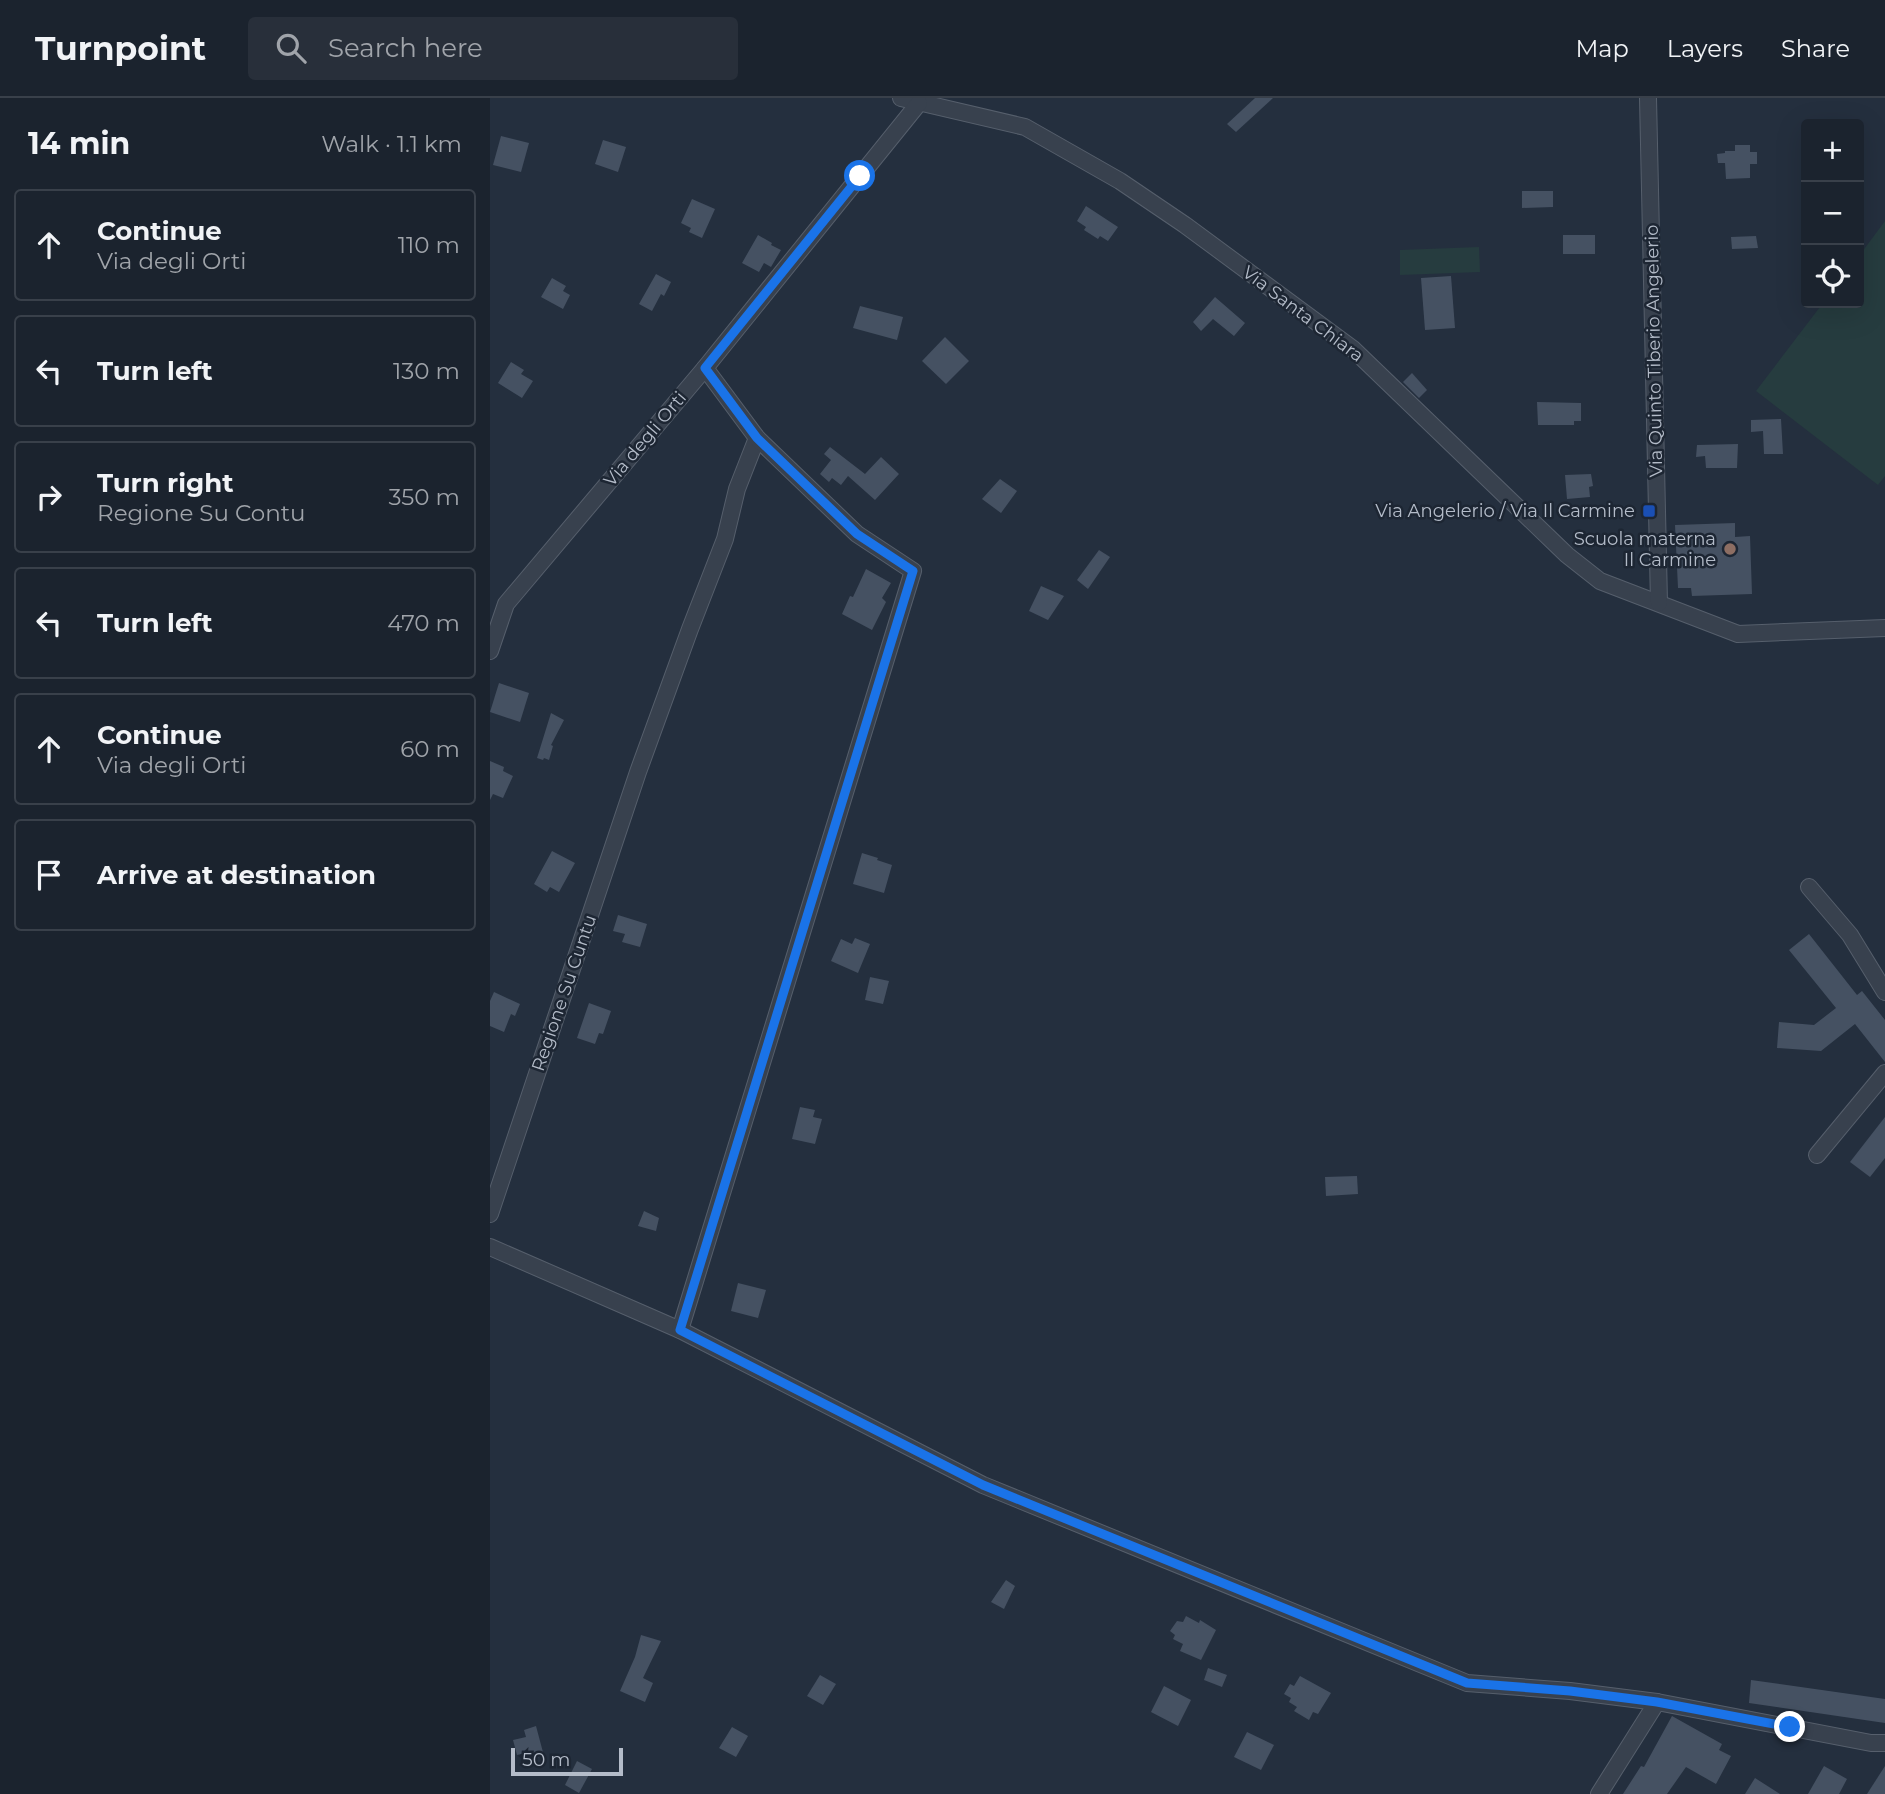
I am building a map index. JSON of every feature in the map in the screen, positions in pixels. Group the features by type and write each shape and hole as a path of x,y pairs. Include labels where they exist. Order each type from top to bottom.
{"street":[{"name":"Via Santa Chiara","path":"901,98 1025,127 1120,181 1185,225 1353,349 1567,555 1600,582 1738,634 1885,628"},
{"name":"Via Quinto Tiberio Angelerio","path":"1648,98 1659,603"},
{"name":"Via degli Orti","path":"490,651 506,604 705,368 919,103"},
{"path":"680,1330 913,571 857,534 757,438 705,368"},
{"name":"Regione Su Cuntu","path":"490,1214 638,772 724,539 737,489 757,438"},
{"path":"1809,887 1850,935 1885,992"},
{"path":"1817,1155 1885,1073"},
{"path":"490,1247 680,1330 983,1485 1467,1683 1570,1691 1657,1702 1871,1743 1885,1743"},
{"path":"1599,1794 1657,1702"}],"green space":[{"path":"1885,221 1885,476 1878,485 1756,391 1819,308 1864,308 1864,249"},
{"path":"1479,247 1480,272 1400,275 1400,250"}],"building":[{"path":"1255,98 1273,98 1236,132 1227,124"},
{"path":"501,136 529,143 521,172 493,165"},
{"path":"603,140 626,147 618,172 595,164"},
{"path":"1735,145 1750,145 1750,152 1757,152 1757,164 1750,164 1750,178 1726,179 1725,163 1718,163 1717,154 1735,151"},
{"path":"1522,191 1553,191 1553,207 1522,208"},
{"path":"692,199 715,209 702,238 689,232 691,228 681,223"},
{"path":"1086,206 1118,227 1108,241 1100,236 1098,239 1084,230 1086,227 1077,221"},
{"path":"758,235 781,250 771,267 764,263 759,272 742,263"},
{"path":"1563,235 1595,235 1595,254 1563,254"},
{"path":"1756,236 1758,248 1732,249 1731,237"},
{"path":"656,274 671,282 652,311 639,304"},
{"path":"1451,276 1455,328 1425,330 1421,278"},
{"path":"552,278 566,286 563,291 570,295 563,309 541,297"},
{"path":"1215,297 1245,323 1234,336 1213,319 1201,331 1193,322"},
{"path":"860,306 903,317 897,340 853,328"},
{"path":"945,337 969,361 946,384 922,361"},
{"path":"511,362 524,370 521,374 533,381 522,398 498,383"},
{"path":"1412,373 1427,390 1419,398 1403,382"},
{"path":"1537,402 1581,403 1581,421 1574,421 1574,425 1538,425"},
{"path":"1781,419 1783,454 1764,454 1763,431 1751,432 1751,420"},
{"path":"1738,444 1737,468 1706,468 1705,456 1696,457 1697,445"},
{"path":"830,447 865,474 881,457 899,474 875,500 848,476 841,485 832,478 829,482 820,474 831,460 824,454"},
{"path":"1591,474 1593,486 1589,487 1590,497 1567,499 1565,475"},
{"path":"1000,479 1017,491 1001,513 982,499"},
{"path":"1735,523 1735,537 1750,536 1752,594 1692,596 1691,588 1678,588 1675,525"},
{"path":"1099,550 1110,557 1088,589 1077,580"},
{"path":"866,569 891,583 882,598 886,602 872,630 842,614"},
{"path":"1041,586 1064,596 1048,620 1029,611"},
{"path":"499,683 529,693 520,722 490,712"},
{"path":"551,713 564,720 551,745 553,746 549,760 543,760 537,758"},
{"path":"490,761 504,767 503,771 513,776 503,798 493,794 490,800"},
{"path":"552,851 575,863 559,892 550,887 547,892 534,884"},
{"path":"862,853 892,865 884,893 853,884"},
{"path":"618,915 647,924 640,947 622,942 625,934 613,931"},
{"path":"1809,934 1857,995 1862,991 1885,1020 1885,1062 1855,1024 1821,1051 1777,1048 1779,1022 1814,1025 1836,1008 1789,950"},
{"path":"855,938 870,944 858,973 831,961 841,939 852,944"},
{"path":"870,977 889,981 883,1004 865,1000"},
{"path":"494,992 520,1004 515,1016 511,1014 504,1032 490,1026 490,1001"},
{"path":"589,1003 611,1011 603,1034 599,1033 595,1044 577,1038"},
{"path":"800,1107 815,1110 813,1117 822,1119 815,1144 792,1139"},
{"path":"1885,1117 1885,1158 1870,1177 1850,1162"},
{"path":"1357,1176 1358,1194 1326,1196 1325,1177"},
{"path":"644,1211 659,1218 656,1231 638,1226"},
{"path":"738,1283 766,1290 758,1318 731,1311"},
{"path":"1006,1580 1015,1586 1004,1609 991,1602"},
{"path":"1186,1616 1199,1623 1200,1620 1216,1630 1201,1660 1180,1651 1183,1644 1173,1639 1175,1635 1170,1631 1177,1621 1183,1622"},
{"path":"641,1635 661,1641 643,1678 653,1683 645,1702 620,1691 635,1657"},
{"path":"1208,1668 1227,1675 1222,1687 1204,1680"},
{"path":"820,1675 836,1684 823,1705 807,1696"},
{"path":"1300,1676 1331,1693 1318,1714 1313,1712 1309,1720 1294,1711 1297,1707 1289,1702 1291,1698 1284,1694 1290,1684 1294,1686"},
{"path":"1751,1680 1885,1699 1885,1723 1749,1703"},
{"path":"1164,1686 1191,1700 1178,1726 1151,1712"},
{"path":"1672,1716 1722,1744 1719,1750 1731,1756 1716,1784 1686,1767 1667,1794 1623,1794 1641,1766 1644,1767"},
{"path":"536,1726 544,1756 531,1759 529,1752 517,1755 513,1740 526,1737 524,1730"},
{"path":"732,1727 748,1736 736,1757 719,1748"},
{"path":"1247,1732 1274,1745 1261,1770 1234,1757"},
{"path":"577,1761 592,1769 579,1793 565,1785"},
{"path":"1824,1766 1847,1779 1839,1794 1808,1794"},
{"path":"1885,1766 1885,1794 1867,1794"},
{"path":"1755,1778 1780,1794 1745,1794"}],"place":[{"name":"Via Angelerio / Via Il Carmine","path":"1649,511"},
{"name":"Scuola materna Il Carmine","path":"1730,549"}],"route":[{"path":"860,176 705,368 757,438 857,534 913,571 680,1330 983,1485 1467,1683 1570,1691 1657,1702 1790,1727"}]}
